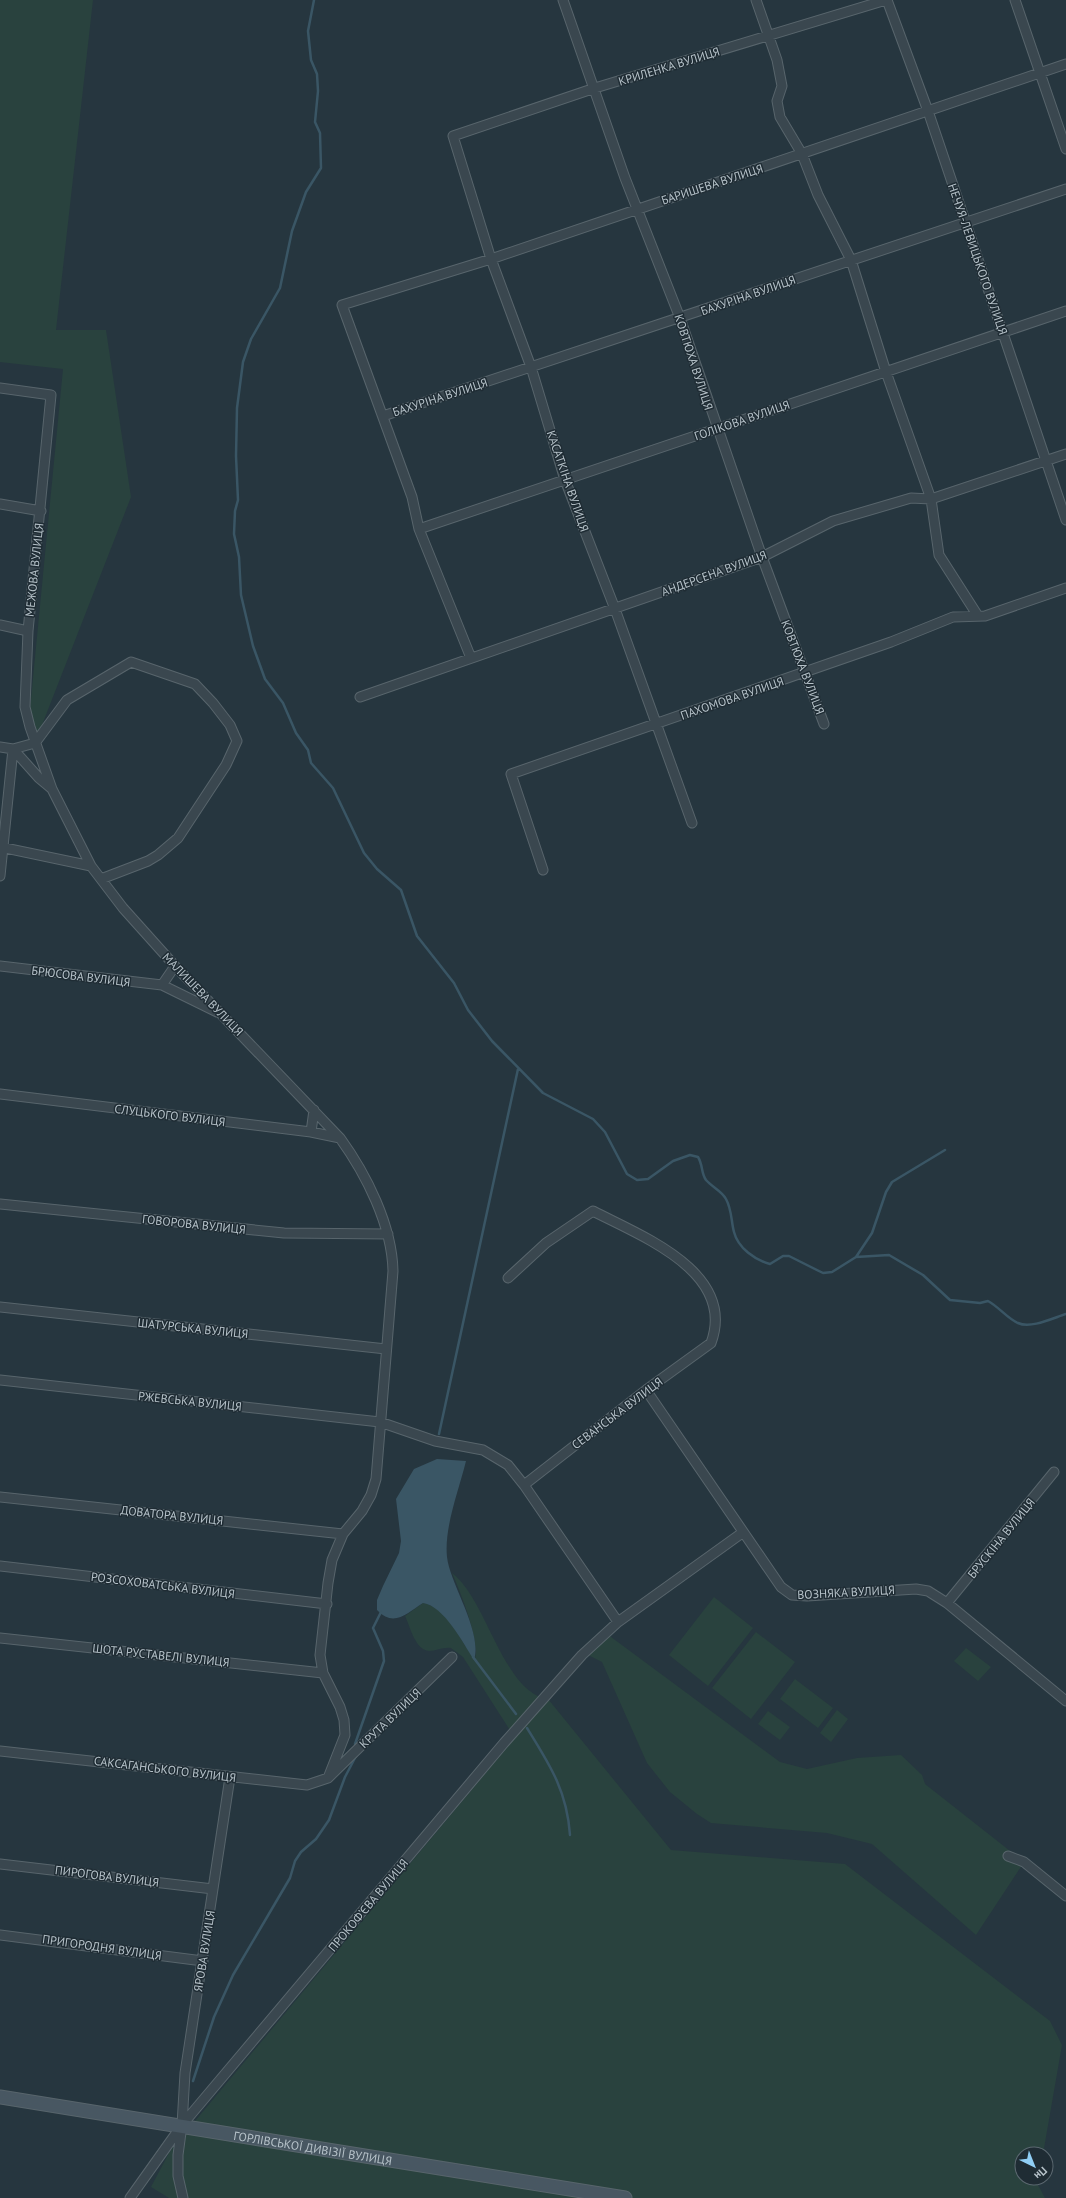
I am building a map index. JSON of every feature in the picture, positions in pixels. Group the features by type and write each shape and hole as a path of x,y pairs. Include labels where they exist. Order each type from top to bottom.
{"main road":[{"name":"ГОРЛІВСЬКОЇ ДИВІЗІЇ ВУЛИЦЯ","path":"0,2097 182,2125 625,2198"}],"street":[{"name":"КОВТЮХА ВУЛИЦЯ","path":"563,0 636,209 680,318 716,429 804,673 824,724"},
{"path":"756,0 770,36 777,60 782,86 777,101 780,117 802,154 818,195 851,260 886,372 931,499 939,555 978,616"},
{"name":"КРИЛЕНКА ВУЛИЦЯ","path":"453,136 595,88 886,0"},
{"name":"НЕЧУЯ-ЛЕВИЦЬКОГО ВУЛИЦЯ","path":"886,0 928,111 1066,520"},
{"path":"1015,0 1066,150"},
{"name":"БАРИШЕВА ВУЛИЦЯ","path":"383,416 342,306 356,300 491,259 1066,64"},
{"name":"КАСАТКІНА ВУЛИЦЯ","path":"453,136 491,259 531,368 565,480 658,724 692,823"},
{"name":"БАХУРІНА ВУЛИЦЯ","path":"383,416 1066,189"},
{"name":"ГОЛІКОВА ВУЛИЦЯ","path":"419,529 1066,311"},
{"name":"МЕЖОВА ВУЛИЦЯ","path":"0,388 51,395 28,631 25,707 35,743"},
{"path":"383,416 412,498 419,529 470,658"},
{"name":"АНДЕРСЕНА ВУЛИЦЯ","path":"360,696 762,558 834,521 911,498 931,499 1066,454"},
{"path":"0,504 40,511"},
{"name":"ПАХОМОВА ВУЛИЦЯ","path":"543,870 511,774 804,673 891,642 953,617 985,616 1066,588"},
{"path":"0,625 28,631"},
{"path":"0,747 13,749 35,743 67,700 131,662 195,684 213,703 230,725 237,741 226,765 178,838 153,858 101,879"},
{"name":"МАЛИШЕВА ВУЛИЦЯ","path":"35,743 52,789 90,866 176,966 340,1138 362,1170 388,1234 393,1252 393,1271 376,1479 371,1495 362,1511 343,1534 332,1560 320,1655 323,1673 340,1707 344,1720 345,1735 328,1778"},
{"path":"13,749 39,778 52,789"},
{"path":"0,876 13,749"},
{"path":"2,847 90,866"},
{"name":"БРЮСОВА ВУЛИЦЯ","path":"0,966 162,985 223,1015"},
{"path":"162,985 176,966"},
{"name":"СЛУЦЬКОГО ВУЛИЦЯ","path":"0,1094 310,1132 340,1138"},
{"path":"310,1132 314,1110"},
{"name":"ГОВОРОВА ВУЛИЦЯ","path":"0,1204 284,1233 388,1234"},
{"name":"СЕВАНСЬКА ВУЛИЦЯ","path":"508,1278 546,1243 593,1211 670,1252 694,1272 710,1297 714,1315 715,1332 710,1343 646,1390 524,1485"},
{"name":"ШАТУРСЬКА ВУЛИЦЯ","path":"0,1307 386,1349"},
{"name":"РЖЕВСЬКА ВУЛИЦЯ","path":"0,1380 380,1422"},
{"name":"ВОЗНЯКА ВУЛИЦЯ","path":"646,1390 772,1578 781,1587 792,1595 807,1596 916,1589 928,1591 947,1603 1066,1701"},
{"path":"380,1422 435,1441 483,1450 508,1465 524,1485 618,1622"},
{"name":"БРУСКІНА ВУЛИЦЯ","path":"947,1603 1054,1472"},
{"name":"ДОВАТОРА ВУЛИЦЯ","path":"0,1497 343,1534"},
{"name":"ПРОКОФ’ЄВА ВУЛИЦЯ","path":"130,2198 182,2125 504,1743 582,1655 618,1622 742,1533"},
{"name":"РОЗСОХОВАТСЬКА ВУЛИЦЯ","path":"0,1566 327,1604"},
{"name":"ШОТА РУСТАВЕЛІ ВУЛИЦЯ","path":"0,1638 323,1673"},
{"name":"КРУТА ВУЛИЦЯ","path":"328,1778 452,1657"},
{"name":"САКСАГАНСЬКОГО ВУЛИЦЯ","path":"0,1751 307,1786 328,1778"},
{"name":"ЯРОВА ВУЛИЦЯ","path":"183,2198 178,2176 178,2156 182,2125 185,2073 230,1777"},
{"path":"1008,1856 1024,1862 1066,1896"},
{"name":"ПИРОГОВА ВУЛИЦЯ","path":"0,1864 213,1888"},
{"name":"ПРИГОРОДНЯ ВУЛИЦЯ","path":"0,1935 203,1961"}],"green space":[{"path":"0,0 93,0 56,330 106,330 131,497 35,743 30,709 63,369 0,362"},
{"path":"452,1573 464,1586 475,1603 496,1644 519,1680 532,1693 548,1699 671,1850 845,1864 1050,2021 1062,2045 1044,2146 1014,2146 1014,2186 1039,2186 1045,2198 169,2198 151,2187 170,2151 515,1738 463,1657 451,1648 429,1651 424,1650 417,1642 405,1616 423,1603 432,1606 440,1611 453,1626 475,1659 475,1640 464,1603"},
{"path":"714,1597 753,1628 708,1686 669,1655"},
{"path":"756,1632 795,1662 751,1719 712,1688"},
{"path":"607,1634 780,1762 807,1769 857,1758 901,1755 922,1775 925,1784 1024,1862 976,1935 872,1844 827,1833 711,1823 697,1814 670,1792 647,1763 602,1662 588,1655"},
{"path":"966,1648 991,1667 978,1681 954,1661"},
{"path":"795,1679 833,1708 818,1728 780,1699"},
{"path":"837,1710 848,1719 831,1742 820,1733"},
{"path":"768,1711 790,1727 780,1740 758,1724"}],"water":[{"path":"437,1459 466,1461 450,1521 447,1557 449,1568 465,1608 474,1636 476,1649 474,1660 452,1626 438,1611 431,1606 423,1603 406,1614 395,1618 389,1618 377,1610 377,1600 399,1553 401,1541 396,1499 414,1469"}],"waterway":[{"path":"314,0 308,31 311,60 317,74 318,91 315,122 320,133 321,168 306,192 292,231 280,288 251,339 243,362 237,408 236,456 238,500 235,511 234,534 239,557 241,595 253,646 265,679 283,703 296,733 308,750 311,763 333,788 364,853 377,869 401,890 417,936 454,983 468,1010 492,1041 543,1093 593,1119 605,1132 627,1174 637,1180 648,1179 673,1161 690,1155 698,1157 706,1180 726,1199 736,1238 743,1248 759,1260 770,1264 783,1256 789,1256 823,1273 832,1272 856,1257 872,1233 886,1192 892,1182 945,1150"},
{"path":"439,1434 518,1069"},
{"path":"856,1257 889,1255 923,1275 950,1300 980,1303 988,1301 1018,1323 1029,1325 1035,1324 1066,1314"},
{"path":"355,1744 384,1661 383,1651 373,1628 381,1612"},
{"path":"473,1657 516,1714"},
{"path":"527,1728 556,1779 565,1805 570,1835"},
{"path":"193,2081 214,2017 233,1975 290,1878 295,1861 301,1852 316,1839 329,1820 345,1777 356,1756"}]}
